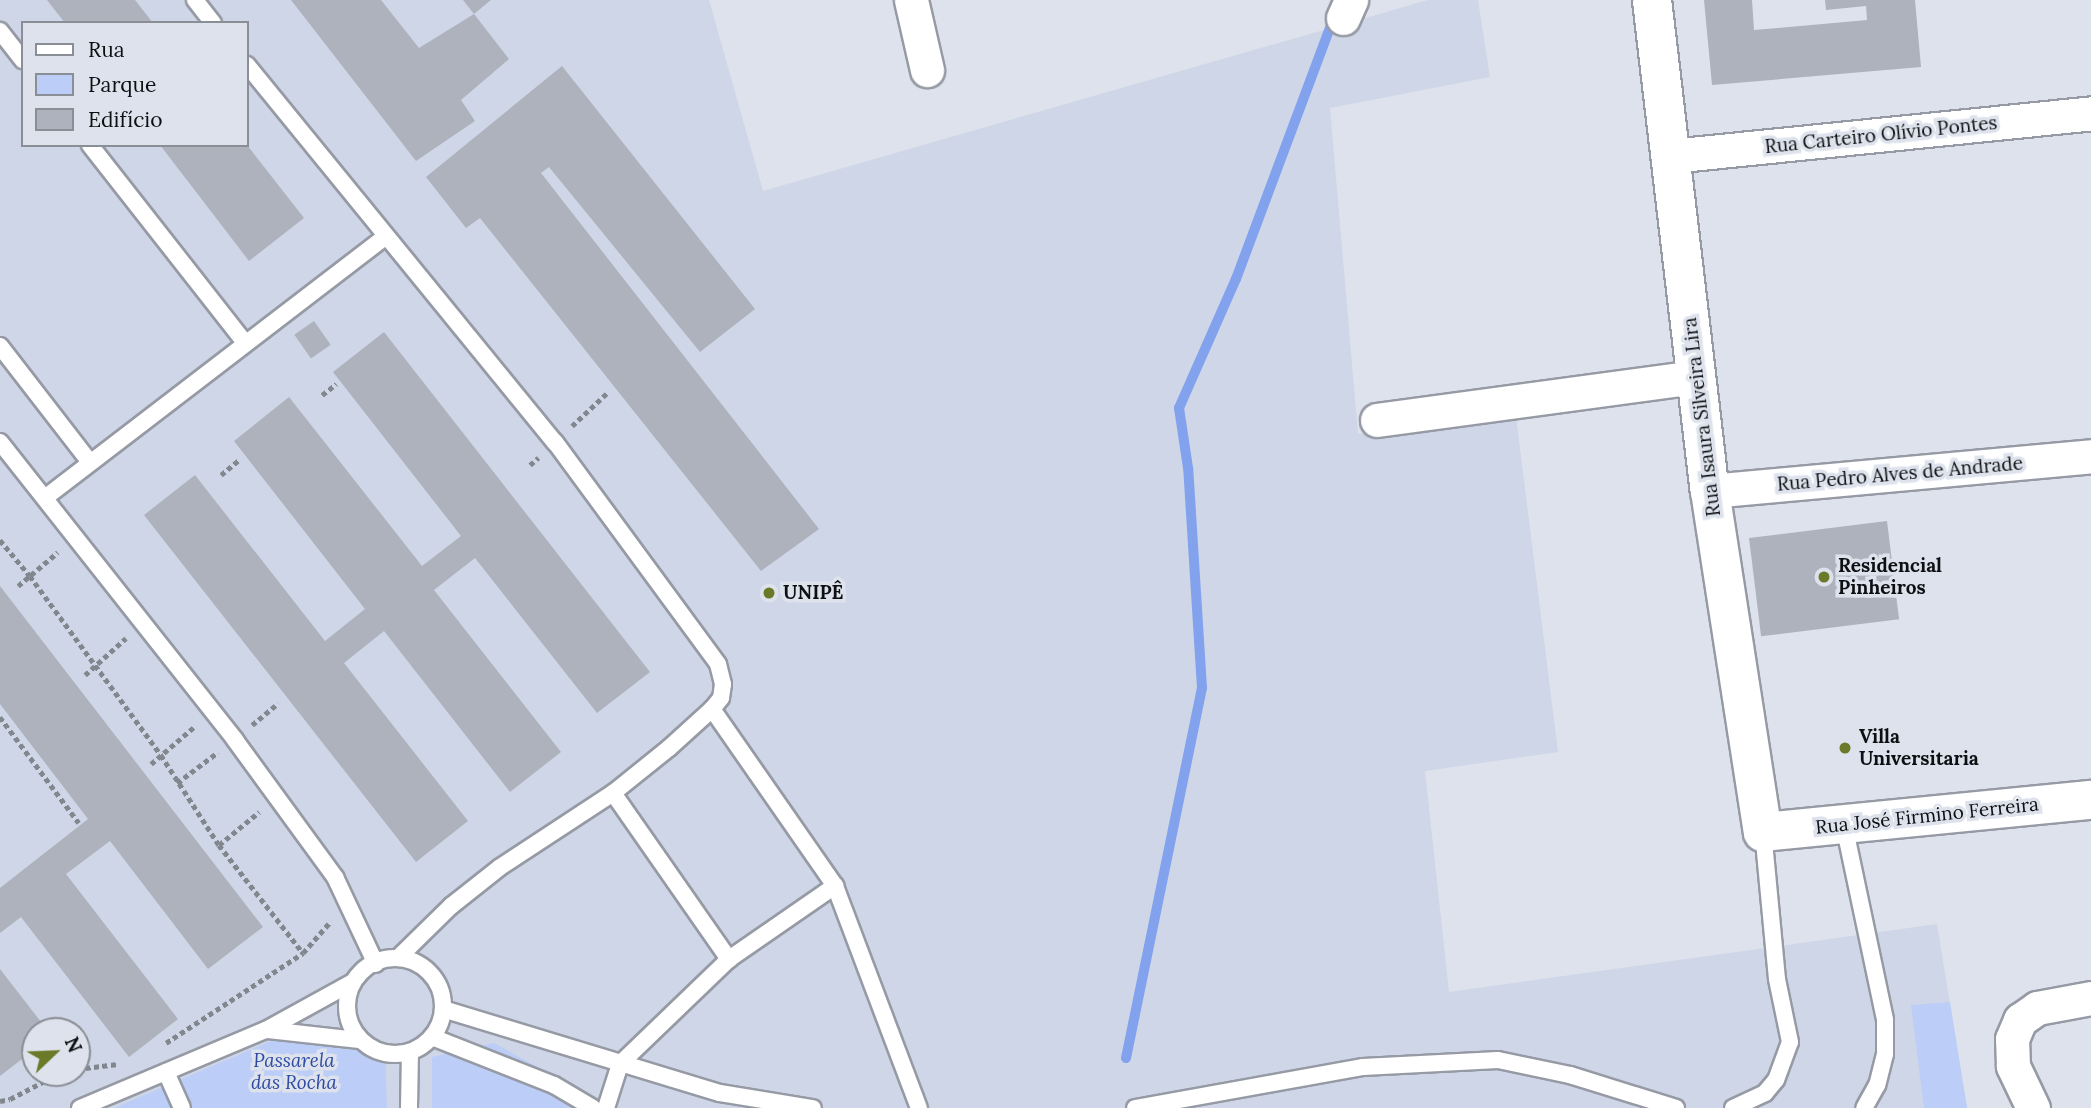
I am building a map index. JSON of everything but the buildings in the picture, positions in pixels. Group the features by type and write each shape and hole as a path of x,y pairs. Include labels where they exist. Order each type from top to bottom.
{"main road":[{"name":"Rua Isaura Silveira Lira","path":"1652,0 1710,491 1763,832"},
{"name":"Rua José Firmino Ferreira","path":"1763,832 2091,800"}],"street":[{"path":"911,0 927,70"},
{"name":"Rua Carteiro Olívio Pontes","path":"1671,156 2091,113"},
{"path":"1377,420 1696,377"},
{"name":"Rua Pedro Alves de Andrade","path":"1710,491 2091,456"},
{"path":"2033,1108 2012,1066 2012,1039 2020,1020 2038,1008 2081,999"}],"lane":[{"path":"195,0 211,21"},
{"path":"0,31 21,57"},
{"path":"80,1108 266,1030 351,983 369,964 399,957 451,906 499,868 613,793 712,709 721,698 723,684 718,664 555,442 248,66"},
{"path":"92,147 245,343"},
{"path":"46,497 89,461 385,237"},
{"path":"0,346 89,461"},
{"path":"0,442 235,740 327,867 346,897 376,964"},
{"path":"712,709 835,886 919,1108"},
{"path":"613,793 729,959"},
{"path":"1844,825 1885,1020 1885,1054 1877,1085 1864,1108"},
{"path":"1734,1108 1765,1093 1776,1080 1790,1042 1777,979 1763,832"},
{"path":"606,1108 620,1064 729,959 835,886"},
{"path":"266,1030 359,1040 377,1052 399,1055 410,1052 432,1037 440,1024 442,994 426,969 399,957"},
{"path":"351,983 347,1013 359,1040"},
{"path":"443,1009 720,1093 813,1108"},
{"path":"432,1037 554,1085 593,1108"},
{"path":"409,1108 410,1052"},
{"path":"1135,1108 1363,1067 1498,1060 1570,1074 1676,1108"},
{"path":"166,1072 182,1108"}],"path":[{"path":"322,395 336,384"},
{"path":"221,475 239,460"},
{"path":"0,540 30,576 161,755 219,845 303,953"},
{"path":"18,586 66,545"},
{"path":"85,674 134,631"},
{"path":"0,717 79,823"},
{"path":"151,764 204,719"},
{"path":"160,1047 303,953 339,911"},
{"path":"91,1067 126,1063"},
{"path":"0,1101 33,1087"}],"shaded area":[{"name":"UNIPÊ","path":"0,0 709,0 763,191 1428,0 1478,0 1490,77 1330,108 1358,434 1516,417 1558,752 1425,771 1449,992 1937,924 1967,1108 0,1108"}],"green space":[{"path":"1950,1002 1967,1108 1924,1108 1911,1005"},
{"name":"Passarela das Rocha","path":"290,1033 385,1056 387,1108 114,1108"},
{"path":"494,1043 580,1090 572,1108 432,1108 432,1057"}],"waterway":[{"path":"1126,1058 1202,688 1188,468 1179,408 1236,279 1334,17"}],"place":[{"name":"Residencial Pinheiros","path":"1824,577"},
{"name":"UNIPÊ","path":"769,593"},
{"name":"Villa Universitaria","path":"1845,748"}]}
